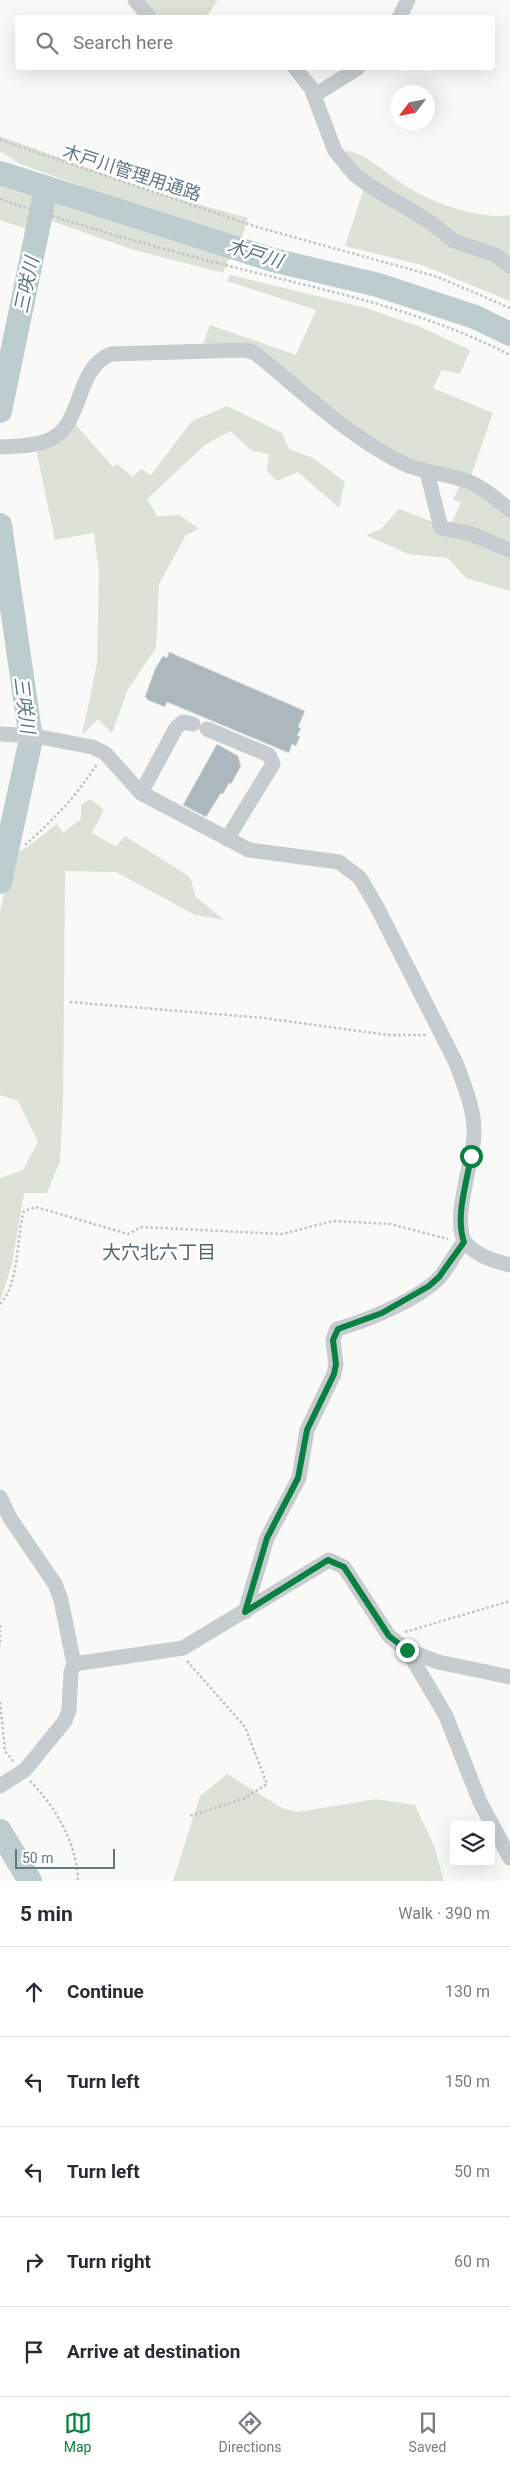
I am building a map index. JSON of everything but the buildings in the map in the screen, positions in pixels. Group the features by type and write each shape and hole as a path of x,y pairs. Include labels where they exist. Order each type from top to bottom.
{"street":[{"path":"135,0 148,15"},
{"path":"400,15 408,0"},
{"path":"296,70 315,95 335,151 355,175 427,220 454,241 496,255 510,266"},
{"path":"315,95 355,70"},
{"path":"0,447 32,445 48,441 64,430 91,368 111,354 245,350 255,353 367,443 403,464 473,483 510,510"},
{"path":"427,472 441,528 469,533 510,550"},
{"path":"141,793 176,728 183,722 200,726 269,755 272,759 272,764 227,839"},
{"path":"0,734 35,736 92,747 105,753 141,793 249,850 265,854 323,858 339,862 360,878 377,907 463,1080 472,1112 474,1134 461,1216 460,1231 464,1242 483,1256 510,1265"},
{"path":"245,1612 267,1538 298,1478 307,1430 334,1374 336,1364 334,1334 338,1329 382,1313 429,1286 439,1277 464,1242"},
{"path":"0,1497 10,1518 55,1584 74,1664 71,1672 69,1710 65,1721 22,1772 0,1786"},
{"path":"74,1664 183,1648 328,1560 344,1567 389,1636 407,1650 438,1662 510,1677"},
{"path":"407,1650 446,1716 480,1802 510,1858"}],"path":[{"name":"木戸川管理用通路","path":"0,140 257,227 438,277 510,308"},
{"path":"0,199 51,216 232,267 336,292 411,313 478,339 510,355"},
{"path":"25,845 58,816 82,789 105,753"},
{"path":"70,1002 264,1018 388,1035 442,1035"},
{"path":"0,1304 6,1296 16,1265 24,1211 36,1207 128,1234 141,1227 282,1234 333,1221 390,1224 426,1232 456,1242 464,1242"},
{"path":"389,1636 510,1601"},
{"path":"0,1625 0,1646"},
{"path":"176,1649 245,1727 268,1784 245,1798 190,1816"},
{"path":"0,1702 5,1751 41,1792 64,1826 77,1862 78,1881"}],"shaded area":[{"path":"138,0 218,0 207,15 150,15"},
{"path":"0,136 151,191 248,218 240,243 20,164 0,151"},
{"path":"342,152 358,154 421,195 445,205 459,210 486,215 510,215 510,259 474,245 372,182"},
{"path":"0,167 14,177 44,184 33,231 0,220"},
{"path":"364,188 505,267 510,273 510,301 422,265 345,246"},
{"path":"53,189 232,251 223,273 131,249 46,219"},
{"path":"230,275 366,308 418,326 470,350 460,374 442,370 433,388 493,413 471,476 403,457 368,435 258,350 203,344 210,325 296,355 316,310 227,281"},
{"path":"227,406 282,433 289,449 313,458 345,482 339,508 298,472 277,481 267,471 269,454 252,451 230,431 205,445 147,499 157,516 180,515 199,529 186,535 159,584 156,648 128,689 112,733 98,719 82,735 97,663 99,572 94,533 55,540 36,449 61,441 76,425 113,467 117,464 133,477 141,469 151,475 192,421"},
{"path":"460,484 510,514 510,547 450,526 461,503 453,500"},
{"path":"399,509 470,536 510,555 510,591 466,578 448,558 408,554 366,535 381,529"},
{"path":"88,800 92,800 104,810 92,833 116,847 125,836 190,877 196,897 224,920 195,915 116,872 65,871 63,1106 60,1161 47,1193 24,1193 12,1264 0,1301 0,1178 23,1170 38,1142 18,1101 0,1095 0,912 13,854 27,847 57,824 63,833 81,819 81,805"},
{"path":"227,1774 282,1808 297,1812 376,1799 415,1805 434,1846 444,1881 173,1881 200,1796"}],"waterway":[{"name":"木戸川","path":"0,173 273,260 378,285 475,317 510,334"},
{"name":"三咲川","path":"0,411 46,189"},
{"name":"三咲川","path":"0,525 31,739 0,882"},
{"name":"三咲川","path":"0,1831 30,1881"}],"district":[{"name":"大穴北六丁目","path":"159,1252"}],"route":[{"path":"407,1650 389,1636 344,1567 328,1560 245,1612 267,1538 298,1478 307,1430 334,1374 336,1364 334,1334 338,1329 382,1313 429,1286 450,1263 464,1242 460,1231 461,1216 471,1156"}]}
